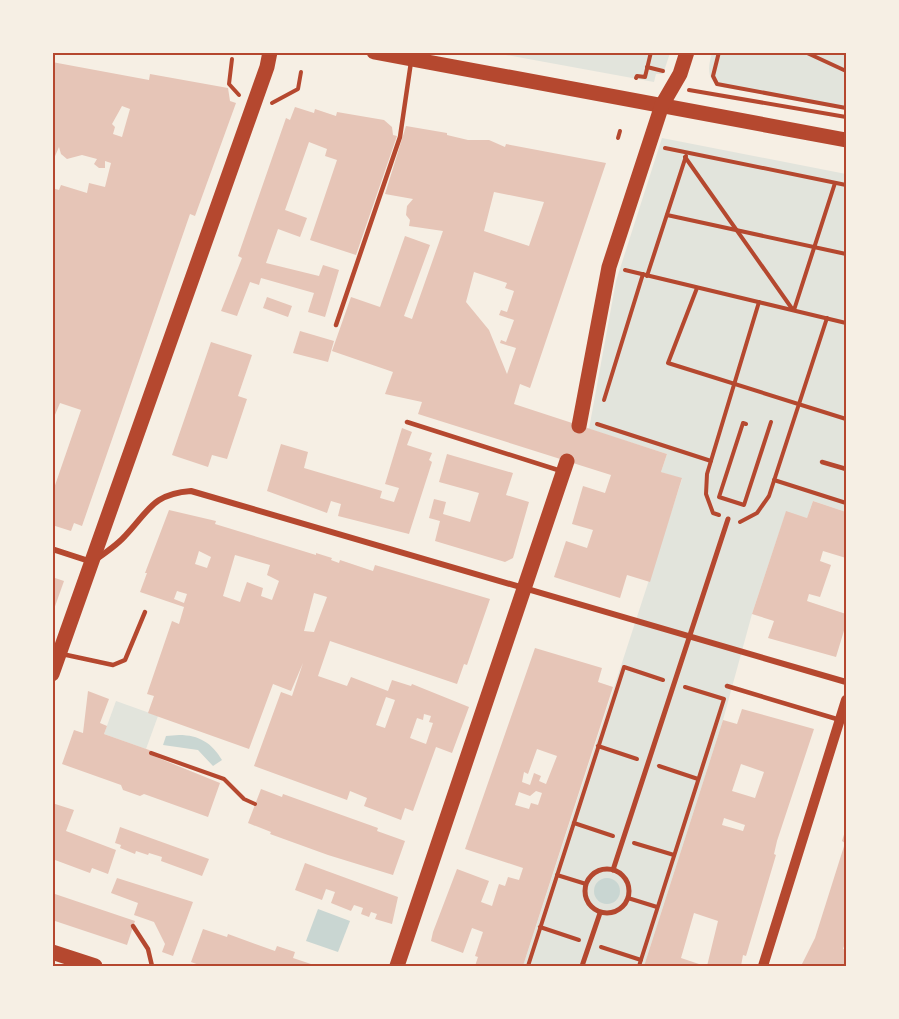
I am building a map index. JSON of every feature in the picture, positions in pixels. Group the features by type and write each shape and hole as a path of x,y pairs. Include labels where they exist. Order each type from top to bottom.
{"main road":[{"path":"52,674 267,67 270,52"},
{"path":"374,52 846,140"},
{"path":"579,426 609,267 662,105 680,75 687,52"},
{"path":"397,966 522,588 565,467"},
{"path":"52,952 94,966"}],"street":[{"path":"52,549 92,562 117,544 150,505 168,495 191,491 846,682"},
{"path":"613,870 728,519"},
{"path":"764,966 846,700"},
{"path":"613,870 622,875 628,883 628,898 620,910 610,914 600,913 592,908 586,899 586,884 595,872 613,870"},
{"path":"582,966 600,913"}],"lane":[{"path":"336,325 400,137 412,59"},
{"path":"407,422 565,467"},
{"path":"822,462 846,470"},
{"path":"60,654 113,665 120,663 124,660 145,612"},
{"path":"728,686 840,720"},
{"path":"133,926 148,949 152,966"}],"path":[{"path":"636,78 637,76 645,77 651,52"},
{"path":"719,52 713,81 721,86 846,108"},
{"path":"805,52 846,71"},
{"path":"232,58 229,84 240,96"},
{"path":"647,67 664,71"},
{"path":"269,104 298,89 301,72"},
{"path":"618,138 620,131"},
{"path":"659,147 686,155 846,185"},
{"path":"603,402 686,155"},
{"path":"686,155 794,310"},
{"path":"794,310 835,183"},
{"path":"667,215 846,254"},
{"path":"620,269 846,323"},
{"path":"697,288 668,363 846,419"},
{"path":"707,474 759,302"},
{"path":"768,496 827,318"},
{"path":"600,413 596,423 711,461"},
{"path":"746,424 743,423 719,497 744,505 771,422"},
{"path":"774,480 846,503"},
{"path":"528,966 624,667"},
{"path":"639,966 724,699"},
{"path":"151,753 224,779 244,799 255,804"},
{"path":"557,875 586,884"},
{"path":"628,898 657,907"}],"shaded area":[{"path":"495,53 670,53 663,74 656,74 654,82"},
{"path":"712,53 846,53 846,109 721,87 713,81 709,73"},
{"path":"662,138 846,174 846,512 813,501 807,518 786,512 752,614 723,720 644,966 523,966 682,479 661,472 667,454 589,429 616,281"},
{"path":"116,701 158,716 146,749 104,734"},
{"path":"166,736 199,738 214,749 222,760 213,766 198,750 163,745"},
{"path":"607,878 616,882 620,891 616,900 607,904 598,900 594,891 598,882"},
{"path":"318,909 350,921 338,952 306,941"}],"building":[{"path":"52,62 149,80 150,74 228,88 230,101 236,103 195,216 190,214 82,526 74,523 71,531 52,525 52,494 81,410 60,403 52,422 52,188 59,190 61,185 87,193 89,183 105,187 111,163 105,161 105,168 99,168 94,164 97,159 82,155 67,159 61,154 59,147 52,163","holes":["122,106 130,109 122,137 113,134 115,127 112,124"]},
{"path":"295,107 314,113 315,109 336,116 337,112 384,120 392,127 393,135 397,136 356,255 310,240 337,160 325,156 327,149 309,142 285,210 307,218 300,237 278,229 266,263 319,276 323,265 339,270 325,317 308,312 314,293 261,278 259,285 250,282 237,316 221,311 242,258 238,256 286,118 290,120"},
{"path":"406,126 447,133 447,135 468,140 489,140 505,147 506,144 606,163 530,388 520,384 514,404 667,454 661,472 682,478 650,582 627,575 620,598 554,577 566,541 587,548 593,530 572,524 583,486 605,493 611,475 418,414 422,402 385,394 393,372 332,351 351,297 380,307 405,236 430,245 404,316 412,319 443,231 409,226 410,220 406,215 407,206 413,199 385,194","holes":["494,192 544,202 529,246 484,231","474,272 507,283 505,288 514,291 507,312 501,310 499,315 514,320 506,342 501,340 500,343 516,348 507,374 489,330 466,302"]},
{"path":"267,297 292,306 288,317 263,308"},
{"path":"300,331 334,341 328,362 293,353"},
{"path":"211,342 252,355 238,396 247,399 227,459 212,455 208,467 172,455"},
{"path":"402,428 412,432 407,445 432,453 429,460 432,462 409,534 338,516 341,504 331,501 327,513 267,491 281,444 308,452 304,468 382,491 380,498 394,502 399,488 385,484"},
{"path":"447,454 513,473 506,495 529,502 513,558 505,562 435,541 440,521 429,518 434,499 446,502 443,514 470,522 479,493 439,482"},
{"path":"813,501 846,512 846,558 823,551 820,561 831,565 820,597 809,594 807,601 846,614 846,624 836,657 768,638 774,621 752,614 786,511 807,518"},
{"path":"169,510 216,521 215,524 332,558 331,560 339,563 340,560 373,571 375,565 490,599 467,665 464,664 457,684 330,641 318,676 347,686 351,677 388,691 392,680 411,686 412,684 469,707 452,753 436,747 413,811 405,808 401,820 364,806 367,798 350,791 347,800 254,766 281,692 292,696 303,663 291,691 273,684 249,749 148,713 154,696 147,694 172,621 179,624 184,607 140,592 147,573 145,573","holes":["199,551 211,557 207,568 195,564","235,555 270,565 267,575 279,581 272,600 261,596 263,588 247,582 240,602 223,596","177,591 187,594 184,603 174,599","314,593 327,597 314,632 304,631","386,697 395,700 385,728 376,725","424,714 431,716 429,722 433,723 426,744 410,738 417,718 423,720"]},
{"path":"52,577 64,581 53,612 52,612"},
{"path":"535,648 602,668 598,682 613,687 523,966 475,966 478,957 475,956 483,932 472,928 463,953 431,941 457,869 489,881 481,902 492,906 499,884 505,886 508,877 519,880 523,868 465,849","holes":["537,749 557,756 546,784 539,781 541,776 534,773 530,785 522,782 524,772 528,774","536,791 542,793 538,805 531,803 529,809 515,805 519,792 530,796"]},
{"path":"88,691 109,699 100,723 107,726 104,734 152,751 151,755 220,783 208,817 144,794 140,796 123,790 121,785 62,764 74,730 83,733"},
{"path":"742,709 814,729 777,841 774,854 776,855 746,956 743,955 741,966 707,966 718,921 694,913 681,958 705,966 644,966 723,720 737,724","holes":["741,764 764,772 755,798 732,791","724,818 745,825 743,831 722,825"]},
{"path":"261,789 282,797 283,794 378,828 377,831 405,841 393,875 328,855 270,834 271,832 248,823"},
{"path":"52,803 74,810 66,831 116,850 108,874 92,868 90,873 55,860 52,867"},
{"path":"120,827 209,859 202,876 161,861 162,857 136,851 135,854 120,848 121,845 115,843"},
{"path":"846,828 846,940 843,949 846,950 846,960 844,966 801,966 815,938 845,843 842,841"},
{"path":"305,863 398,897 392,924 375,919 377,914 371,912 369,917 361,914 363,908 354,905 351,911 331,903 335,892 326,889 322,900 295,890"},
{"path":"117,878 193,902 173,956 162,952 165,944 154,922 134,915 138,903 111,893"},
{"path":"52,893 135,921 127,945 52,920"},
{"path":"203,929 227,937 228,934 275,951 277,946 295,952 293,958 317,966 202,966 191,962"}]}
